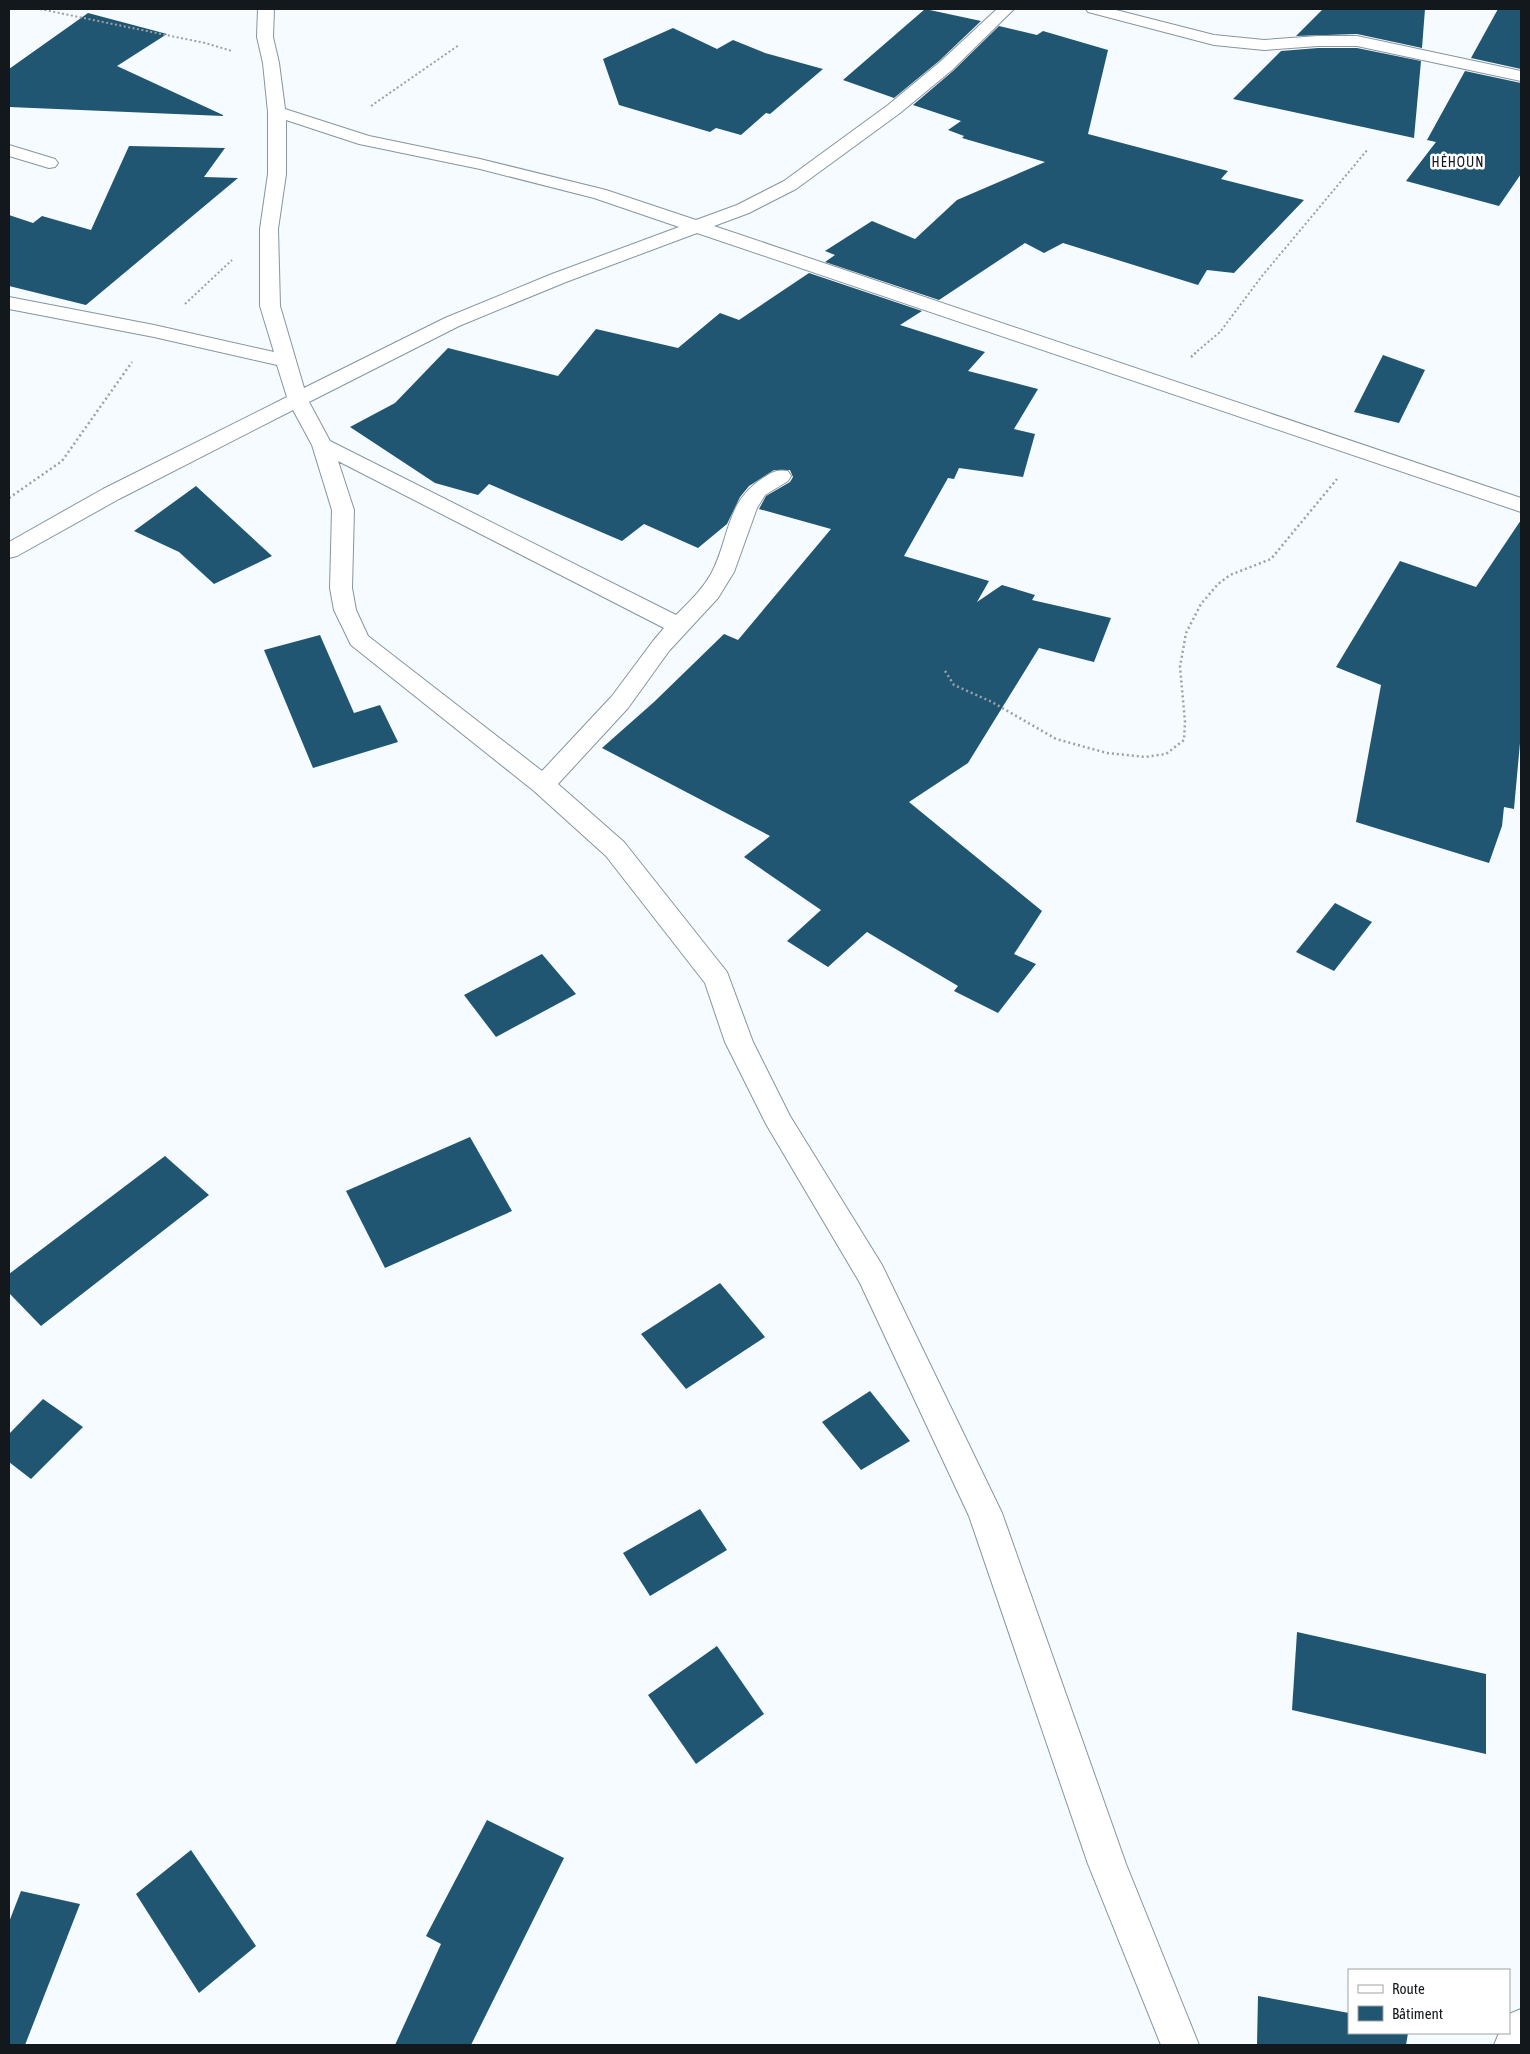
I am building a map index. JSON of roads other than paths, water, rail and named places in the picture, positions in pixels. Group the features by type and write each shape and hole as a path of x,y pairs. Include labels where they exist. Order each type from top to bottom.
{"street":[{"path":"266,9 265,38 271,63 277,112 277,174 268,229 270,306 298,401 322,445 343,510 341,588 344,610 359,640 543,785 615,849 717,979 739,1042 780,1124 871,1274 985,1513 1107,1864 1180,2045"},
{"path":"9,551 110,494 452,322 559,278 744,209 790,185 894,109 946,66 1006,9"},
{"path":"1094,9 1214,40 1264,45 1318,40 1357,40 1521,76"},
{"path":"277,112 365,140 600,194 1521,505"},
{"path":"9,150 49,163"},
{"path":"9,303 154,331 287,361"},
{"path":"322,445 678,626"},
{"path":"543,785 620,702 661,646 710,593 723,572 746,508 758,491 780,476"},
{"path":"1513,2045 1521,2028"}],"district":[{"name":"HÈHOUN","path":"1458,162"}]}
